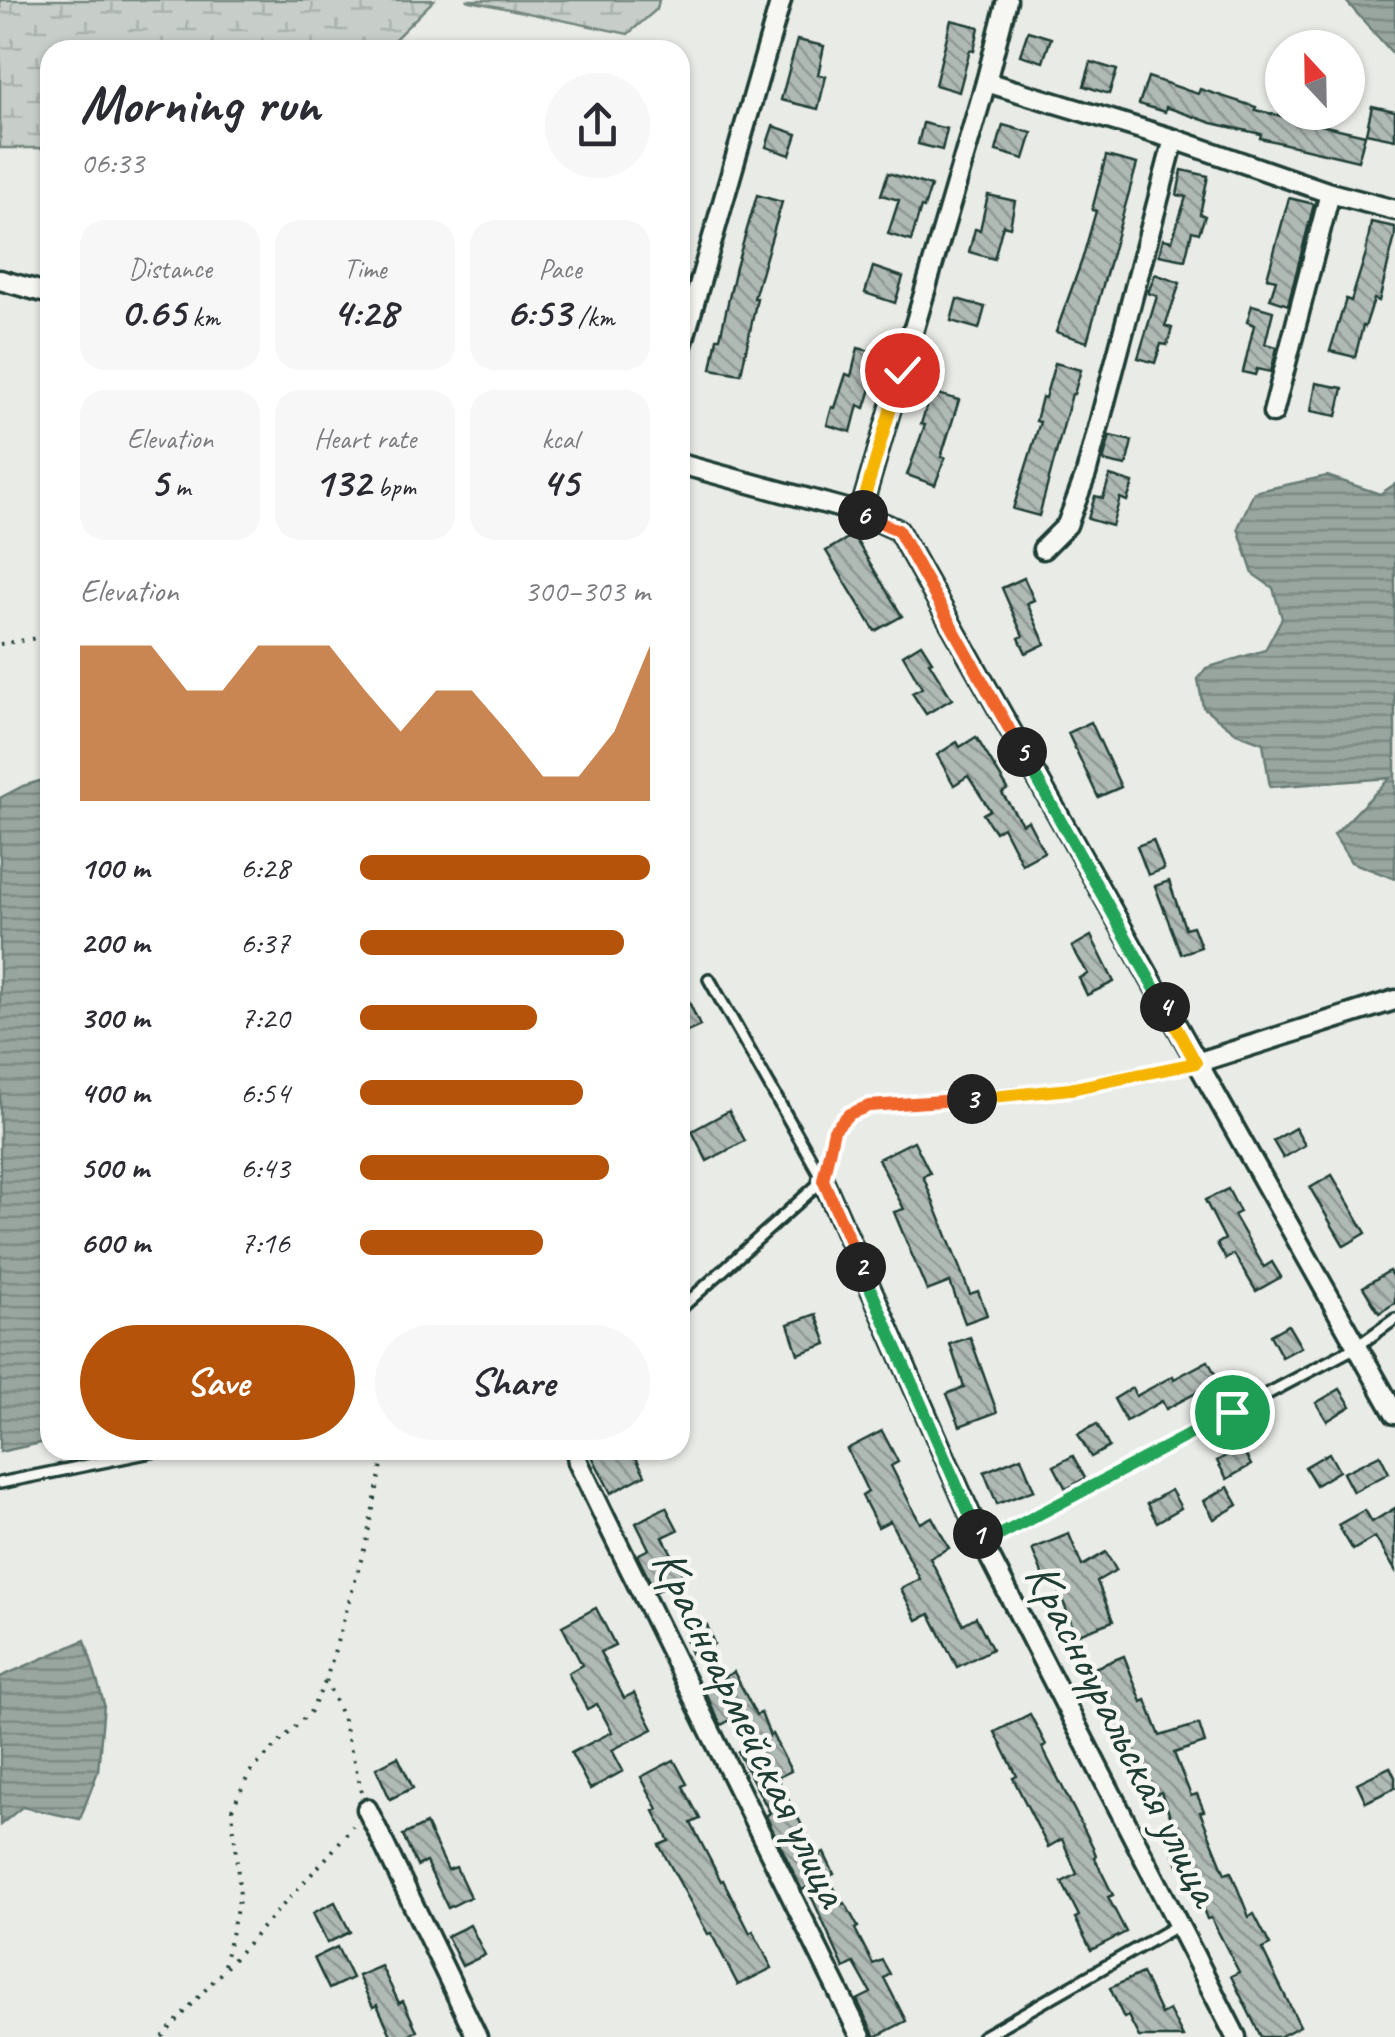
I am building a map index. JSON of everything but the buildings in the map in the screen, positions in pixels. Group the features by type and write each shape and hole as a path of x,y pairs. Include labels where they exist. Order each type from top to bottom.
{"street":[{"path":"690,317 780,0"},
{"path":"860,513 1007,0"},
{"path":"986,82 1395,210"},
{"path":"1043,548 1066,525 1086,474 1174,138"},
{"path":"1273,413 1330,192"},
{"path":"0,280 40,291"},
{"path":"690,468 860,513 898,530 1395,1414"},
{"path":"1196,1063 1395,1000"},
{"name":"Красноуральская улица","path":"823,1180 983,1544 1236,2037"},
{"name":"Красноармейская улица","path":"578,1460 861,2037"},
{"path":"367,1809 477,2037"}],"lane":[{"name":"Красноуральская улица","path":"709,979 823,1180"},
{"path":"690,1300 823,1180 834,1130 849,1114 869,1106 1070,1089 1196,1063"},
{"path":"983,1544 1356,1347 1395,1318"},
{"path":"0,1482 111,1460"},
{"path":"982,2037 1178,1925"}],"path":[{"path":"0,644 40,638"},
{"path":"224,1970 240,1896 232,1809 250,1772 311,1711 326,1680 366,1542 383,1460"},
{"path":"162,2037 367,1809 343,1720 326,1680"}],"green space":[{"path":"0,0 434,0 394,40 40,40 40,148 0,148"},
{"path":"466,0 659,0 657,9 628,34"}],"shaded area":[{"path":"1345,0 1395,0 1395,56"},
{"path":"1327,476 1380,494 1395,484 1395,879 1351,862 1334,835 1390,778 1270,787 1263,743 1236,733 1203,707 1198,679 1206,668 1265,650 1282,618 1273,588 1253,574 1238,528 1254,492"},
{"path":"40,781 40,1443 0,1452 0,798"},
{"path":"85,1640 104,1704 98,1771 80,1819 22,1807 0,1825 0,1677"}],"route":[{"path":"902,370 860,513 898,530 1196,1063 1070,1089 869,1106 849,1114 834,1130 823,1180 983,1544 1232,1412"}]}
